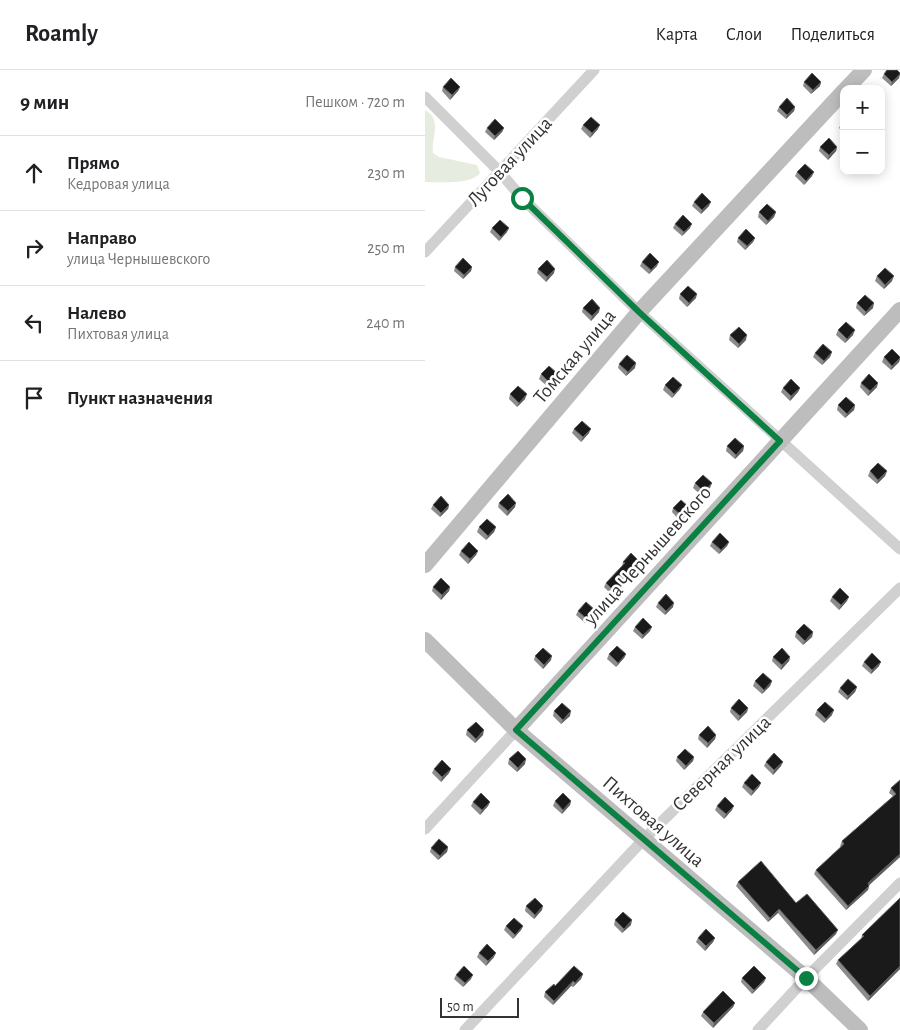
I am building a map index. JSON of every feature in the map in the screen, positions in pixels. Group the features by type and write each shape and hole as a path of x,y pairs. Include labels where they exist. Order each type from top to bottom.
{"street":[{"name":"Луговая улица","path":"425,252 594,70"},
{"name":"Томская улица","path":"850,85 864,70"},
{"name":"Томская улица","path":"425,565 639,312 840,95"},
{"path":"425,98 499,171 522,198 639,312 900,549"},
{"name":"улица Чернышевского","path":"425,829 900,310"},
{"name":"Северная улица","path":"465,1030 643,840 900,588"},
{"name":"Пихтовая улица","path":"425,640 516,730 806,978 860,1030"},
{"path":"758,1030 806,978 900,883"}],"shaded area":[{"path":"425,110 434,119 435,124 433,153 439,157 477,165 480,173 476,177 454,182 425,182"}],"building":[{"path":"887,70 897,70 900,74 892,82 884,74"},
{"path":"812,73 821,82 813,90 804,82"},
{"path":"451,78 460,87 452,95 443,87"},
{"path":"787,98 795,107 787,115 779,107"},
{"path":"591,117 600,125 592,133 583,125"},
{"path":"495,119 504,128 495,136 487,128"},
{"path":"829,138 837,147 829,155 820,147"},
{"path":"805,164 814,172 806,181 797,172"},
{"path":"702,193 711,202 702,210 694,202"},
{"path":"767,204 776,212 768,221 759,212"},
{"path":"683,215 692,224 684,232 675,224"},
{"path":"500,220 509,228 501,237 492,228"},
{"path":"746,229 755,238 747,246 738,238"},
{"path":"650,253 659,262 651,270 642,262"},
{"path":"463,258 472,267 464,275 455,267"},
{"path":"547,260 555,269 547,277 538,269"},
{"path":"885,268 894,276 885,285 877,276"},
{"path":"688,286 697,294 689,303 680,294"},
{"path":"865,295 874,303 866,312 857,303"},
{"path":"592,299 600,308 592,316 583,308"},
{"path":"846,322 855,330 847,339 838,330"},
{"path":"739,327 747,335 739,344 730,335"},
{"path":"823,344 832,352 824,361 815,353"},
{"path":"892,349 900,358 892,366 884,357"},
{"path":"627,355 636,363 628,372 619,364"},
{"path":"549,366 558,374 550,383 541,374"},
{"path":"869,374 878,383 870,391 861,383"},
{"path":"673,377 682,385 674,394 665,385"},
{"path":"791,379 800,388 791,396 783,388"},
{"path":"518,386 527,394 519,403 510,394"},
{"path":"846,397 855,405 847,414 838,405"},
{"path":"582,421 591,429 583,437 574,429"},
{"path":"735,438 744,446 736,455 727,446"},
{"path":"878,463 887,471 878,480 870,471"},
{"path":"703,475 712,483 704,492 695,483"},
{"path":"508,494 516,503 508,511 499,503"},
{"path":"441,496 449,505 441,513 433,505"},
{"path":"681,500 690,508 682,516 673,508"},
{"path":"487,519 496,527 488,536 479,527"},
{"path":"720,533 729,542 721,550 712,542"},
{"path":"469,542 478,551 470,559 461,551"},
{"path":"631,553 640,562 614,591 606,583 625,563 623,562"},
{"path":"441,578 450,587 442,595 433,587"},
{"path":"840,588 849,597 841,605 832,597"},
{"path":"666,594 674,603 666,611 658,603"},
{"path":"586,602 595,610 587,619 578,611"},
{"path":"643,618 652,627 643,635 635,627"},
{"path":"804,624 813,632 805,641 796,632"},
{"path":"617,646 626,654 618,663 609,654"},
{"path":"543,648 552,656 544,665 535,656"},
{"path":"782,648 790,657 782,665 773,657"},
{"path":"872,653 881,662 872,670 864,662"},
{"path":"763,673 772,681 764,690 755,681"},
{"path":"848,679 857,687 848,696 840,688"},
{"path":"739,699 748,708 740,716 731,708"},
{"path":"825,702 834,710 826,719 817,710"},
{"path":"562,703 571,711 563,720 554,711"},
{"path":"476,722 484,730 476,739 467,730"},
{"path":"708,726 716,735 708,743 699,735"},
{"path":"685,749 694,757 686,766 677,757"},
{"path":"518,751 526,759 518,768 509,759"},
{"path":"774,753 783,762 774,770 766,762"},
{"path":"442,760 451,769 442,777 434,769"},
{"path":"752,774 761,783 753,791 744,783"},
{"path":"900,780 900,854 868,883 869,886 848,906 816,870 844,844 842,841 896,794 891,788"},
{"path":"481,793 490,802 482,810 473,802"},
{"path":"563,793 571,801 563,810 555,801"},
{"path":"725,797 734,806 726,814 717,806"},
{"path":"439,839 448,847 440,856 431,848"},
{"path":"761,861 796,903 807,894 838,930 816,950 779,909 770,918 738,882"},
{"path":"535,898 543,906 535,915 526,906"},
{"path":"900,898 900,966 870,996 838,960"},
{"path":"623,912 632,920 624,929 615,920"},
{"path":"514,918 523,926 515,935 506,926"},
{"path":"706,929 715,938 706,946 698,938"},
{"path":"487,944 496,953 488,961 479,953"},
{"path":"464,966 473,975 465,983 456,975"},
{"path":"574,966 583,974 575,983 573,981 554,1001 545,992 554,984 555,986"},
{"path":"754,966 766,978 754,990 742,978"},
{"path":"723,991 735,1003 714,1023 703,1012"}],"route":[{"path":"522,198 639,312 780,441 516,730 806,978"}]}
